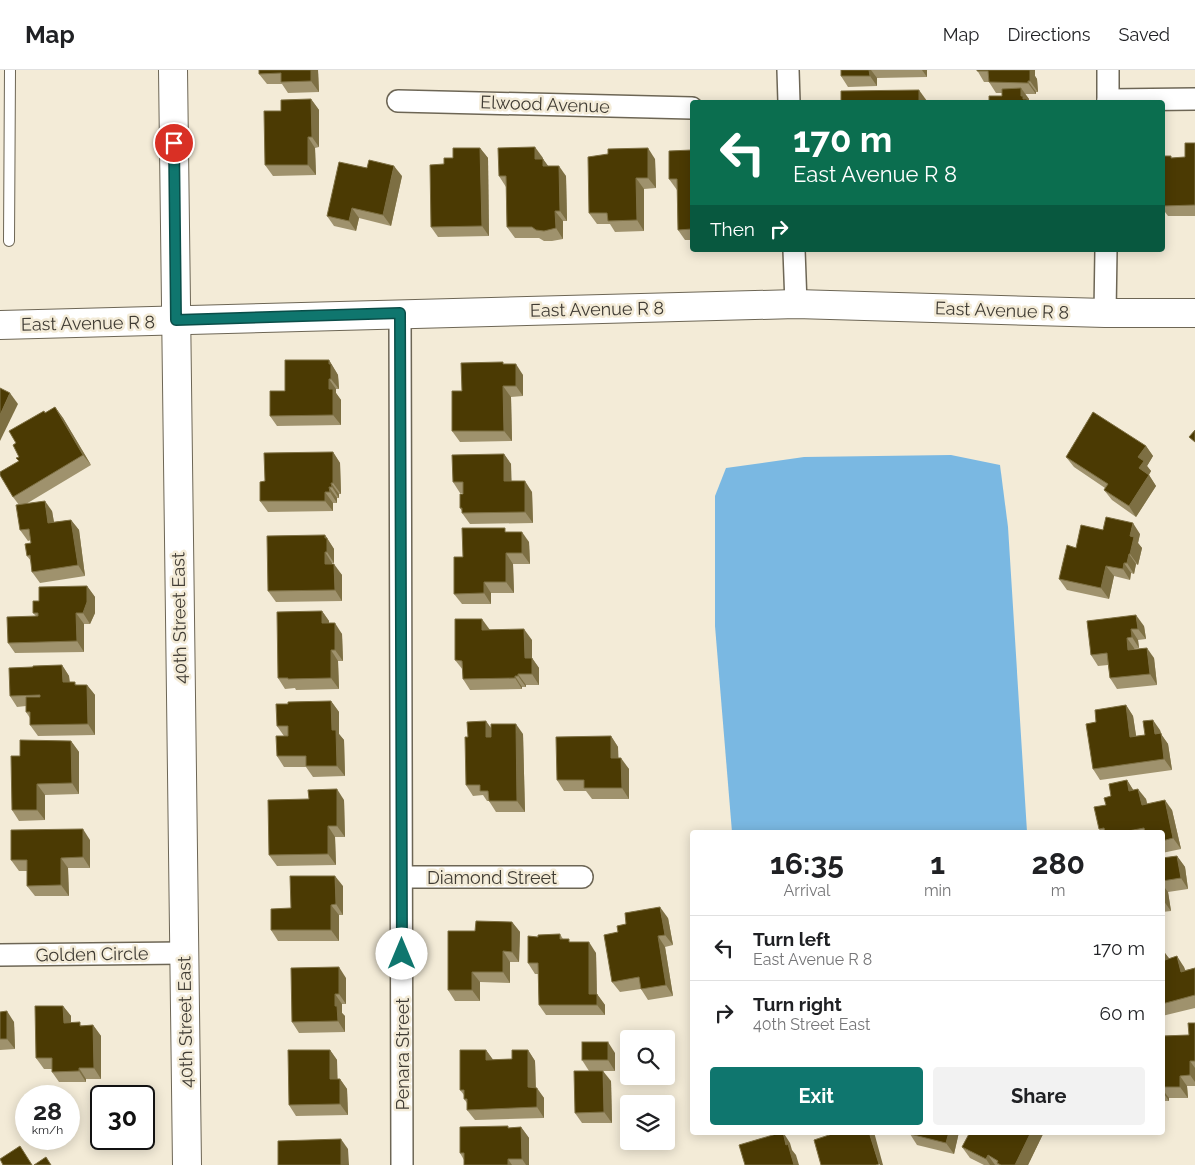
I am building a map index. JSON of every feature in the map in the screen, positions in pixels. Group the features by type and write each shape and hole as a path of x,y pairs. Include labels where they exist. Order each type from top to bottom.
{"street":[{"name":"40th Street East","path":"173,70 187,1165"},
{"path":"788,70 788,100"},
{"path":"1108,70 1108,100"},
{"path":"1152,100 1195,99"},
{"name":"Elwood Avenue","path":"398,101 690,108"},
{"path":"794,252 796,304"},
{"path":"1106,252 1106,313"},
{"name":"East Avenue R 8","path":"0,325 796,304 1106,313 1195,313"},
{"name":"Penara Street","path":"400,313 402,1165"},
{"name":"Diamond Street","path":"402,877 582,878"},
{"name":"Golden Circle","path":"0,955 183,953"}],"lane":[{"path":"8,241 10,70"}],"water":[{"path":"951,455 1000,465 1008,527 1027,830 732,830 715,626 715,496 726,468 804,457"}],"building":[{"path":"259,70 311,70 311,81 281,82 281,73 259,74"},
{"path":"841,70 869,70 870,76 841,76"},
{"path":"977,70 1030,70 1030,81 1028,83 989,82 988,71"},
{"path":"1021,88 1021,96 1027,100 989,100 989,96 1002,96 1002,89"},
{"path":"919,90 919,100 841,100 841,91"},
{"path":"311,99 312,137 308,137 308,165 265,165 264,111 281,111 281,100"},
{"path":"1185,143 1195,143 1195,205 1165,206 1165,156 1171,156 1171,158 1185,157"},
{"path":"535,147 535,159 543,159 543,166 559,166 560,211 555,211 556,228 544,231 536,230 532,227 507,227 506,176 499,176 498,148"},
{"path":"453,148 480,148 482,226 431,227 430,165 444,164 444,158 453,158"},
{"path":"648,148 648,178 636,178 637,220 608,221 607,213 589,213 588,157 608,154 608,149"},
{"path":"690,150 690,229 678,230 677,179 669,179 669,151"},
{"path":"369,160 394,166 383,215 352,208 349,221 327,216 339,162 367,168"},
{"path":"285,360 329,360 329,364 331,364 331,379 329,379 329,389 333,389 333,415 270,416 270,391 285,391"},
{"path":"503,362 503,364 516,364 516,386 503,386 504,431 452,431 452,391 462,391 461,363"},
{"path":"0,388 10,393 0,415"},
{"path":"55,407 83,455 13,497 0,475 0,472 19,461 16,458 19,457 13,445 16,443 9,431 44,411 45,413"},
{"path":"1093,412 1146,446 1138,457 1144,461 1139,468 1149,475 1129,506 1104,490 1108,484 1066,457"},
{"path":"1195,430 1195,442 1189,437"},
{"path":"333,452 333,483 331,483 332,487 329,487 330,492 325,492 325,501 260,501 260,482 265,481 264,453"},
{"path":"504,454 504,481 525,481 525,512 462,513 460,494 463,494 463,482 453,482 452,455"},
{"path":"45,501 48,523 71,520 78,565 32,572 30,555 27,556 25,544 31,543 29,529 20,530 16,505"},
{"path":"1106,517 1133,523 1130,536 1134,537 1127,563 1124,563 1123,569 1106,566 1101,588 1059,579 1067,545 1076,548 1081,525 1103,530"},
{"path":"462,528 505,528 505,532 522,532 522,553 506,553 506,582 484,582 484,593 454,594 454,557 463,557"},
{"path":"325,535 325,538 327,538 327,552 325,552 325,564 334,564 335,590 268,591 267,536"},
{"path":"87,586 87,602 83,613 76,613 77,641 8,643 7,617 38,616 38,613 33,613 33,601 39,601 39,587"},
{"path":"322,611 322,623 335,623 335,650 331,650 331,678 278,678 277,612"},
{"path":"1136,615 1138,629 1131,629 1132,637 1127,638 1128,650 1147,648 1150,674 1110,678 1107,653 1091,655 1087,621"},
{"path":"455,619 482,619 482,630 524,629 525,658 532,658 532,674 518,674 515,678 463,679 462,661 455,660"},
{"path":"62,665 63,682 87,685 88,724 30,725 30,712 26,712 26,697 40,697 40,695 10,696 9,668"},
{"path":"331,701 332,730 336,730 337,766 306,766 306,756 277,756 276,736 288,736 288,726 277,726 276,704"},
{"path":"1126,705 1130,737 1145,735 1143,721 1153,720 1155,734 1161,733 1164,759 1093,769 1086,724 1096,722 1095,710"},
{"path":"486,721 486,737 491,737 491,724 516,724 517,801 489,801 488,791 480,791 480,785 466,785 465,737 468,737 467,722"},
{"path":"611,736 611,758 621,758 622,788 584,788 584,780 557,780 556,737"},
{"path":"20,740 71,741 72,783 37,784 37,810 12,810 11,756 20,756"},
{"path":"1127,780 1129,791 1138,789 1142,805 1165,800 1173,838 1165,840 1165,830 1144,830 1144,828 1134,830 1099,829 1094,807 1106,805 1104,798 1111,796 1109,784"},
{"path":"337,789 337,826 328,826 328,854 269,855 268,800 309,799 308,790"},
{"path":"83,829 83,857 61,858 61,885 27,886 27,860 11,860 11,830"},
{"path":"1177,856 1181,878 1165,881 1165,858"},
{"path":"290,876 335,876 336,904 331,905 331,930 271,930 271,909 291,908"},
{"path":"660,907 665,935 658,936 666,985 641,989 639,977 612,982 604,935 618,932 617,926 626,924 625,913"},
{"path":"476,921 512,922 512,952 503,951 503,972 472,972 472,990 448,990 448,931 475,931"},
{"path":"560,934 560,939 569,939 569,942 589,942 589,994 597,994 597,1005 539,1005 538,963 528,963 528,936 538,937 538,935"},
{"path":"1177,956 1181,972 1195,968 1195,995 1165,1003 1165,960"},
{"path":"339,967 339,994 335,994 338,1021 292,1022 291,968"},
{"path":"35,1006 63,1006 64,1023 80,1022 80,1026 93,1025 94,1068 79,1068 79,1071 52,1072 52,1058 36,1058"},
{"path":"7,1011 7,1039 0,1039 0,1012"},
{"path":"1188,1023 1195,1023 1195,1061 1190,1061 1190,1075 1180,1076 1180,1087 1165,1087 1165,1036 1189,1035"},
{"path":"582,1042 608,1042 608,1060 582,1060"},
{"path":"288,1050 330,1050 330,1079 340,1079 340,1104 289,1105"},
{"path":"460,1050 486,1050 486,1060 512,1059 512,1050 528,1050 528,1087 537,1088 537,1107 467,1110 467,1099 464,1099 464,1090 460,1090"},
{"path":"574,1071 603,1071 604,1112 575,1113"},
{"path":"508,1126 508,1128 521,1127 522,1159 508,1159 508,1165 464,1165 464,1153 460,1153 460,1127"},
{"path":"773,1135 784,1135 794,1165 745,1165 739,1145"},
{"path":"829,1135 870,1135 879,1164 821,1165 814,1140"},
{"path":"914,1135 948,1135 946,1143"},
{"path":"968,1135 1030,1135 1015,1165 1001,1165 988,1155 986,1159 962,1147"},
{"path":"341,1139 341,1165 278,1165 278,1141"},
{"path":"15,1149 23,1150 32,1165 3,1165 0,1159"},
{"path":"46,1157 51,1165 34,1165"}],"route":[{"path":"174,143 176,320 400,313 402,954"}]}
